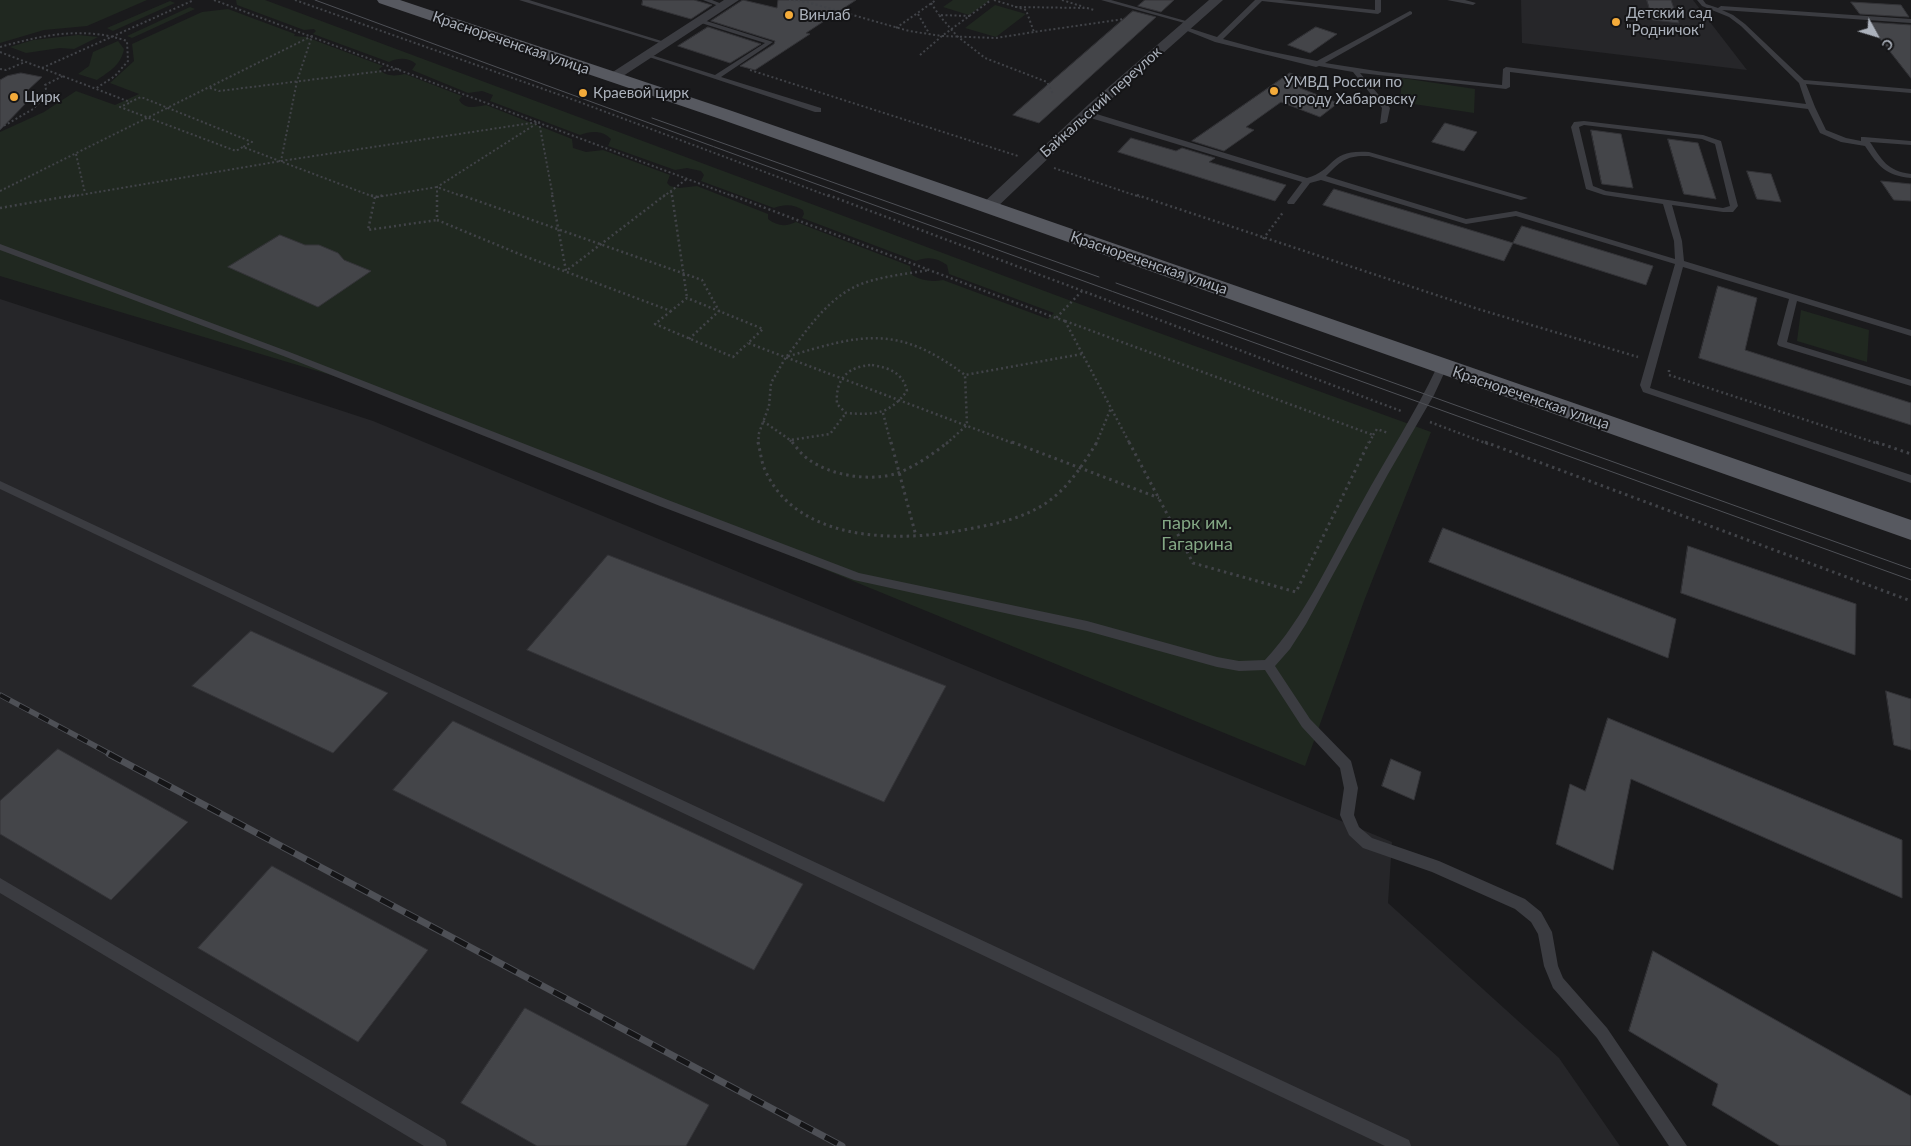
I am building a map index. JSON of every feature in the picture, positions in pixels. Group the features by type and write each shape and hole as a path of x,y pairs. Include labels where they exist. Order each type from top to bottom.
{"main road":[{"name":"Краснореченская улица","path":"385,0 988,207 1911,530"}],"street":[{"name":"Байкальский переулок","path":"988,207 1087,114 1217,0"},
{"path":"612,77 728,3"}],"lane":[{"path":"522,0 665,43"},
{"path":"706,0 728,3"},
{"path":"1104,0 1187,26 1216,41 1316,65 1356,72 1506,87 1506,69 1811,107"},
{"path":"1216,41 1259,0"},
{"path":"1264,0 1292,2 1378,15 1378,0"},
{"path":"1450,0 1473,3"},
{"path":"1700,0 1704,5 1731,16 1743,25 1802,82 1811,107 1823,131 1844,140 1868,144"},
{"path":"1710,7 1911,21"},
{"path":"1316,65 1410,13"},
{"path":"700,21 770,42 716,77"},
{"path":"646,55 818,110"},
{"path":"1356,72 1386,108 1383,122"},
{"path":"1802,82 1911,91"},
{"path":"1087,114 1307,181 1321,177 1342,156 1353,152 1369,154 1524,198"},
{"path":"1584,123 1703,137 1718,143 1734,206 1730,210 1723,210 1668,202 1604,193 1588,187 1575,128 1578,124 1584,123"},
{"path":"1911,143 1864,139 1886,170 1892,174 1911,176"},
{"path":"1321,177 1466,222 1516,213 1911,333"},
{"path":"1291,202 1307,181"},
{"path":"1668,202 1678,241 1680,262 1645,385 1646,390 1911,479"},
{"path":"0,247 280,351 646,496 858,577 1087,626 1217,662 1239,666 1268,664 1286,646 1302,621 1383,473 1417,416 1442,367"},
{"path":"1794,297 1782,344 1911,383"},
{"path":"3,489 1402,1146"},
{"path":"1268,664 1306,723 1346,765 1351,788 1347,815 1354,832 1368,843 1434,866 1520,904 1536,917 1545,932 1551,966 1558,982 1602,1033 1679,1146"},
{"path":"0,885 439,1146"}],"path":[{"path":"41,68 194,0"},
{"path":"214,0 1056,318 1065,321 1373,435 1296,592 1193,563 1065,321"},
{"path":"295,0 574,100 1911,601"},
{"path":"789,0 807,2 896,28 942,36 996,38 1110,20 1129,19 1112,15"},
{"path":"896,28 936,0"},
{"path":"920,55 942,36 992,0 1026,10 1034,32"},
{"path":"1062,0 1095,10"},
{"path":"932,3 957,36 985,58 1047,82 1052,94"},
{"path":"1015,7 1087,8"},
{"path":"918,14 930,34"},
{"path":"940,15 970,16"},
{"path":"0,47 39,36 71,32 100,32 128,42 128,61 115,76 95,89"},
{"path":"281,161 297,81 312,36"},
{"path":"0,191 312,36"},
{"path":"0,52 130,102"},
{"path":"0,69 6,70 25,62"},
{"path":"736,65 1026,159"},
{"path":"209,88 219,91 400,69"},
{"path":"0,128 34,109 47,94 45,85 63,76"},
{"path":"140,97 169,108 252,142 236,151 120,107 140,97"},
{"path":"0,208 281,161 539,122"},
{"path":"243,147 374,197 437,188 539,122"},
{"path":"539,122 566,271"},
{"path":"76,154 86,193"},
{"path":"1052,168 1478,309 1668,366 1669,375 1911,454"},
{"path":"566,271 688,178"},
{"path":"437,188 437,220"},
{"path":"437,188 702,280 719,311"},
{"path":"671,191 687,298"},
{"path":"374,197 368,230 437,220 671,311"},
{"path":"1263,239 1291,202"},
{"path":"930,270 851,289 831,303 814,320 786,357 770,385 768,406 757,440 763,468 778,493 802,514 827,526 856,534 888,538 980,527 1031,512 1053,498 1080,468 1102,434 1105,417 1111,408"},
{"path":"1056,318 1082,291"},
{"path":"687,298 763,329 733,357 655,324 687,298"},
{"path":"689,338 719,311"},
{"path":"786,357 837,341 859,339 904,340 921,345 965,375 1082,354"},
{"path":"748,343 1159,498"},
{"path":"877,365 886,368 904,381 907,391 901,400 883,413 863,415 846,413 837,404 836,393 841,378 851,369 877,365"},
{"path":"965,375 967,425"},
{"path":"790,440 830,434 846,413"},
{"path":"883,413 916,536"},
{"path":"764,421 790,440 809,460 834,472 865,476 891,475 899,472 941,448 967,425"}],"shaded area":[{"name":"Детский сад \"Родничок\"","path":"1521,0 1693,0 1747,70 1522,43"},
{"path":"0,299 373,421 1392,842 1388,903 1559,1058 1620,1146 0,1146"}],"green space":[{"path":"0,0 147,0 87,26 44,30 0,43"},
{"name":"парк им. Гагарина","path":"236,0 265,0 1066,299 1431,432 1364,601 1305,766 401,396 0,276 0,132 44,112 76,91 115,105 139,94 110,83 134,61 132,44 202,12 228,9 295,34 294,36 306,37 383,66 379,69 388,75 405,74 462,96 459,100 468,107 486,105 572,139 573,148 586,152 603,150 670,175 667,183 670,186 679,188 697,186 768,214 768,219 775,223 789,225 796,222 910,266 912,275 920,279 931,281 943,280 1048,319 1054,313 949,274 947,265 940,261 928,258 916,261 802,218 803,210 796,207 785,205 774,208 701,181 704,175 701,171 687,168 675,170 608,146 611,139 604,134 592,132 580,135 490,101 493,95 482,91 468,93 412,70 416,64 410,60 399,59 389,62 313,34 316,31 314,29 304,30 237,5"},
{"path":"953,0 990,0 969,15 943,7"},
{"path":"170,1 175,3 113,31 107,28"},
{"path":"995,5 1026,14 996,37 965,28"},
{"path":"190,7 195,9 132,38 127,36"},
{"path":"78,35 98,37 74,49 60,48 26,53 10,47 33,40"},
{"path":"118,41 124,49 123,55 110,70 97,80 78,74 89,66 93,52"},
{"path":"1402,78 1475,89 1474,113 1400,102"},
{"path":"1801,310 1869,330 1867,362 1797,341"}],"building":[{"path":"643,0 694,0 712,5 691,19 642,5"},
{"path":"743,0 777,8 778,0 856,0 806,33 810,34 755,70 740,66 774,44 775,41 711,21"},
{"path":"1145,0 1174,0 1161,12 1138,6"},
{"path":"1647,0 1671,0 1679,23 1653,20"},
{"path":"1851,2 1901,5 1909,17 1860,14"},
{"path":"1133,11 1156,17 1039,123 1013,115"},
{"path":"1867,22 1911,25 1911,78"},
{"path":"708,27 761,44 730,63 678,46"},
{"path":"1316,27 1337,34 1310,53 1288,45"},
{"name":"Цирк","path":"21,73 42,77 28,90 27,102 0,130 0,80 7,76"},
{"path":"1290,73 1311,81 1300,88 1338,103 1320,117 1281,102 1246,127 1254,130 1224,151 1192,141"},
{"path":"1445,123 1477,132 1464,151 1432,142"},
{"path":"1591,130 1621,134 1633,188 1602,184"},
{"path":"1131,138 1176,151 1182,148 1215,158 1209,162 1286,185 1275,201 1118,152"},
{"path":"1668,139 1698,143 1716,199 1684,194"},
{"path":"1747,171 1771,174 1781,202 1757,199"},
{"path":"1881,181 1911,184 1911,201 1894,200"},
{"path":"1334,189 1513,243 1504,261 1323,205"},
{"path":"1522,226 1653,266 1646,285 1513,243"},
{"path":"280,235 305,245 319,245 338,253 344,260 371,271 318,307 228,267"},
{"path":"1718,286 1757,298 1745,350 1911,403 1911,425 1699,358"},
{"path":"1443,528 1676,619 1668,658 1429,562"},
{"path":"1688,546 1856,604 1855,655 1681,593"},
{"path":"608,555 946,686 884,802 527,650"},
{"path":"251,631 388,693 333,753 192,686"},
{"path":"1886,691 1911,699 1911,750 1894,745"},
{"path":"1608,718 1902,840 1902,898 1631,779 1613,870 1556,844 1570,784 1585,791"},
{"path":"453,721 803,884 754,970 393,790"},
{"path":"58,749 188,822 111,900 0,834 0,801"},
{"path":"1391,759 1421,772 1414,800 1382,786"},
{"path":"272,866 428,950 358,1042 198,948"},
{"path":"1653,951 1911,1096 1911,1146 1780,1146 1712,1105 1718,1084 1629,1031"},
{"path":"525,1008 709,1105 686,1146 537,1146 461,1103"}],"tram line":[{"path":"315,0 514,74 1911,580"},
{"path":"652,118 1099,277"},
{"path":"1116,283 1911,569"}],"railway":[{"path":"0,695 112,755"},
{"path":"109,754 842,1146"}],"place":[{"name":"Винлаб","path":"789,15"},
{"name":"Детский сад \"Родничок\"","path":"1616,22"},
{"name":"УМВД России по городу Хабаровску","path":"1274,91"},
{"name":"Краевой цирк","path":"583,93"},
{"name":"Цирк","path":"14,97"}]}
